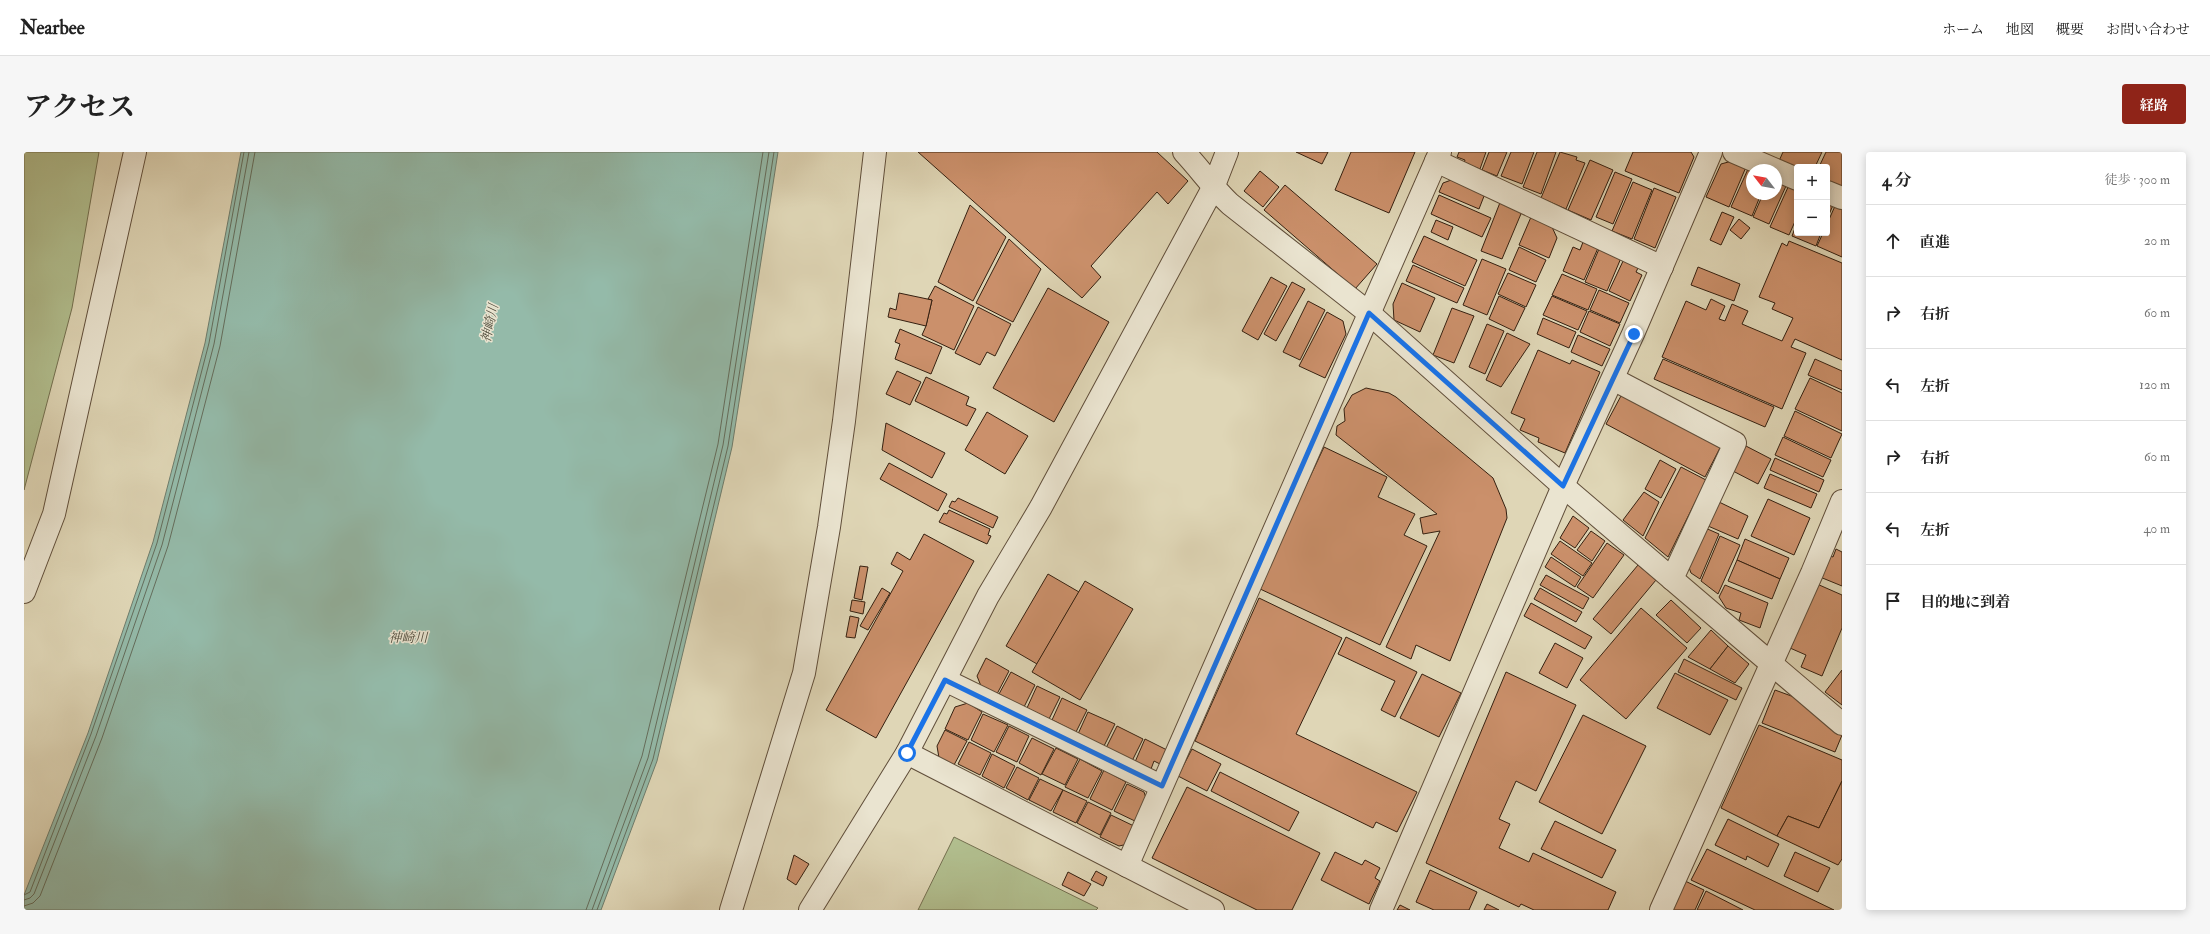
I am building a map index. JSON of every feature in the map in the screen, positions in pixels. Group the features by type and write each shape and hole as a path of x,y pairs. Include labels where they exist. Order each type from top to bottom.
{"street":[{"path":"24,592 54,514 135,152"},
{"path":"731,910 804,672 829,527 843,429 875,152"},
{"path":"1184,152 1197,165 1213,188 1230,204 1369,313 1563,486 1842,724"},
{"path":"810,910 907,753 988,596 1041,507 1213,188 1227,152"},
{"path":"1381,910 1563,486 1613,379 1711,152"},
{"path":"1734,152 1794,178"},
{"path":"1127,866 1438,156 1662,267"},
{"path":"1830,193 1842,198"},
{"path":"1613,379 1735,443 1672,579"},
{"path":"1661,910 1732,754 1770,663 1834,541 1842,500"},
{"path":"945,680 1162,786"},
{"path":"907,753 1213,910"}],"shaded area":[{"path":"24,152 99,152 72,308 24,490"},
{"path":"954,837 1098,908 1096,910 918,910"}],"water":[{"name":"神崎川","path":"241,152 778,152 732,447 657,761 601,910 24,910 24,895 88,733 153,542 205,343"}],"building":[{"path":"918,152 1157,152 1188,181 1168,204 1157,192 1091,266 1101,277 1082,298"},
{"path":"1296,152 1328,152 1322,164"},
{"path":"1351,152 1415,152 1389,213 1335,190"},
{"path":"1459,152 1486,152 1480,169 1464,163 1465,160 1457,157"},
{"path":"1489,152 1507,152 1497,176 1482,170"},
{"path":"1511,152 1534,152 1522,184 1501,176"},
{"path":"1537,152 1556,152 1541,194 1523,187"},
{"path":"1560,152 1577,157 1576,160 1585,163 1566,209 1541,198"},
{"path":"1633,152 1691,152 1694,157 1679,193 1625,171"},
{"path":"1783,152 1822,152 1816,164 1794,164 1794,168 1779,161"},
{"path":"1826,152 1842,152 1842,191 1830,185 1830,164 1820,164"},
{"path":"1590,160 1613,170 1591,220 1568,210"},
{"path":"1732,161 1746,167 1729,207 1706,197 1721,164"},
{"path":"1260,171 1279,187 1263,207 1244,191"},
{"path":"1615,172 1632,179 1613,224 1596,217"},
{"path":"1746,173 1746,200 1759,200 1752,216 1731,207"},
{"path":"1454,179 1486,191 1479,209 1439,192 1443,183"},
{"path":"1633,182 1652,190 1632,239 1612,231"},
{"path":"1782,184 1786,186 1782,195"},
{"path":"1285,185 1377,264 1355,289 1264,210"},
{"path":"1789,185 1794,188 1794,224 1789,235 1770,227"},
{"path":"1654,188 1676,197 1655,248 1634,239"},
{"path":"1439,195 1491,218 1482,237 1431,214"},
{"path":"1501,200 1523,209 1502,259 1481,251"},
{"path":"1760,200 1780,200 1769,224 1753,217"},
{"path":"1830,202 1834,203 1830,212"},
{"path":"970,205 1006,237 973,301 938,282"},
{"path":"1835,206 1842,209 1842,257 1817,246 1822,236 1830,236 1830,217"},
{"path":"1722,212 1734,217 1721,245 1710,240"},
{"path":"1531,217 1552,227 1557,238 1549,258 1519,245"},
{"path":"1739,219 1750,228 1741,239 1730,230"},
{"path":"1436,220 1453,227 1448,240 1431,232"},
{"path":"1794,231 1794,236 1820,236 1816,246 1792,236"},
{"path":"1424,236 1477,260 1465,286 1412,262"},
{"path":"1009,239 1041,269 1013,322 976,303"},
{"path":"1789,241 1842,263 1842,360 1795,339 1791,347 1806,353 1782,409 1662,357 1686,301 1706,310 1711,299 1725,306 1719,319 1725,321 1732,304 1748,311 1742,324 1782,341 1793,318 1772,309 1775,303 1759,297 1782,243 1787,246"},
{"path":"1583,242 1598,248 1584,280 1563,271 1573,247 1580,250"},
{"path":"1519,247 1546,260 1536,282 1509,270"},
{"path":"1599,249 1621,258 1607,291 1585,282"},
{"path":"1482,259 1506,269 1487,315 1463,305"},
{"path":"1624,259 1639,266 1636,272 1642,275 1630,301 1609,291"},
{"path":"1413,265 1464,288 1457,303 1406,281"},
{"path":"1698,267 1740,284 1734,301 1691,285"},
{"path":"1508,273 1536,285 1526,307 1498,294"},
{"path":"1562,274 1597,289 1588,310 1552,295"},
{"path":"1271,277 1287,286 1258,340 1242,331"},
{"path":"1292,282 1305,289 1276,341 1264,334"},
{"path":"1402,283 1435,298 1420,332 1394,320 1393,304"},
{"path":"935,286 974,306 954,350 922,335 926,326 932,300 928,299"},
{"path":"1048,288 1109,322 1054,422 993,388"},
{"path":"1599,290 1629,303 1620,323 1590,310"},
{"path":"899,293 932,300 926,326 888,317 890,308 896,310"},
{"path":"1499,296 1525,308 1514,331 1489,319"},
{"path":"1552,296 1587,311 1578,330 1543,315"},
{"path":"1308,301 1325,310 1300,360 1283,352"},
{"path":"978,307 1011,324 995,356 987,352 980,365 955,353"},
{"path":"1452,308 1474,316 1454,363 1433,355"},
{"path":"1589,311 1620,324 1610,346 1580,332"},
{"path":"1327,312 1343,321 1346,334 1325,378 1299,366"},
{"path":"1543,318 1576,332 1569,348 1537,334"},
{"path":"1487,324 1504,331 1485,374 1469,367"},
{"path":"900,329 942,347 931,374 895,359 900,344 895,342"},
{"path":"1507,333 1530,344 1501,387 1486,380"},
{"path":"1578,335 1610,349 1602,366 1571,352"},
{"path":"1538,350 1570,364 1572,360 1600,372 1565,453 1538,442 1539,438 1520,430 1525,419 1511,413"},
{"path":"1663,359 1774,407 1765,427 1654,379"},
{"path":"1815,359 1842,371 1842,390 1808,375"},
{"path":"897,371 921,382 910,405 886,394"},
{"path":"926,377 969,397 966,405 976,409 967,426 915,401"},
{"path":"1810,378 1842,393 1842,431 1795,409"},
{"path":"1366,388 1389,393 1396,397 1493,478 1506,509 1507,518 1450,661 1416,645 1411,659 1386,647 1440,531 1423,534 1420,518 1437,514 1336,435 1337,426 1345,421 1344,409 1352,395"},
{"path":"1622,394 1721,446 1705,477 1606,424"},
{"path":"1795,411 1842,434 1831,458 1784,436"},
{"path":"987,412 1028,436 1005,474 965,450"},
{"path":"886,423 945,453 932,478 882,450"},
{"path":"1783,437 1831,460 1823,477 1775,455"},
{"path":"1744,445 1771,459 1758,484 1731,470"},
{"path":"1324,447 1387,477 1378,497 1415,514 1404,535 1427,546 1380,645 1258,588"},
{"path":"1775,458 1824,480 1819,492 1770,470"},
{"path":"1660,460 1676,469 1661,498 1645,489"},
{"path":"889,463 947,494 938,511 880,479"},
{"path":"1681,467 1706,480 1668,557 1645,538"},
{"path":"1770,474 1817,494 1811,508 1764,488"},
{"path":"1644,492 1659,502 1643,536 1623,520"},
{"path":"958,498 998,517 993,528 949,507 952,501 955,502"},
{"path":"1768,499 1810,518 1794,555 1751,536"},
{"path":"1719,502 1748,516 1738,539 1708,526"},
{"path":"949,510 990,529 988,535 991,536 987,544 939,522 944,513 947,514"},
{"path":"1573,516 1589,528 1575,548 1560,538"},
{"path":"1703,527 1719,534 1700,579 1691,573 1687,562"},
{"path":"1591,531 1605,541 1592,561 1577,550"},
{"path":"924,534 974,561 876,738 826,710 903,571 891,564 897,552 910,560"},
{"path":"1720,536 1740,545 1718,594 1701,581"},
{"path":"1745,539 1789,558 1780,579 1737,560"},
{"path":"1560,541 1592,563 1583,576 1551,554"},
{"path":"1607,543 1624,555 1593,598 1577,587"},
{"path":"1836,549 1842,552 1842,586 1820,577 1830,556 1833,557"},
{"path":"1551,557 1581,577 1575,587 1545,567"},
{"path":"1737,560 1780,579 1772,599 1728,581"},
{"path":"1638,565 1656,580 1611,634 1593,619"},
{"path":"860,566 868,567 862,600 854,598"},
{"path":"1048,574 1079,592 1037,664 1006,646"},
{"path":"1546,575 1589,598 1583,609 1540,585"},
{"path":"1085,581 1133,609 1080,700 1032,672"},
{"path":"1817,584 1842,595 1842,628 1822,676 1801,667 1806,655 1790,648"},
{"path":"1725,585 1768,603 1760,628 1739,620 1741,613 1726,608 1719,597"},
{"path":"882,588 890,593 868,630 860,626"},
{"path":"1540,588 1582,612 1576,622 1534,599"},
{"path":"1259,598 1342,638 1296,734 1417,792 1397,832 1376,822 1373,828 1195,741"},
{"path":"852,600 865,602 863,614 850,611"},
{"path":"1671,600 1701,628 1687,643 1656,615"},
{"path":"1531,603 1592,637 1585,649 1524,616"},
{"path":"1641,608 1687,648 1626,719 1580,680"},
{"path":"850,616 859,618 855,638 846,637"},
{"path":"1711,630 1728,646 1710,669 1688,657"},
{"path":"1346,637 1417,672 1395,717 1381,710 1395,681 1338,654"},
{"path":"1555,643 1583,658 1567,688 1539,673"},
{"path":"1728,646 1749,664 1735,683 1710,669"},
{"path":"986,658 1009,671 997,694 981,686 977,676"},
{"path":"1684,659 1742,688 1736,700 1678,672"},
{"path":"1842,670 1842,705 1825,692"},
{"path":"1011,672 1035,685 1024,707 999,694"},
{"path":"1506,672 1576,705 1536,791 1516,781 1499,819 1510,824 1499,848 1529,862 1533,853 1616,892 1608,910 1534,910 1521,904 1519,907 1426,863"},
{"path":"1675,673 1728,700 1710,735 1657,708"},
{"path":"1422,674 1461,693 1439,737 1400,718"},
{"path":"1037,686 1060,697 1049,719 1027,708"},
{"path":"1775,690 1794,697 1842,735 1835,752 1762,723"},
{"path":"1062,698 1087,710 1076,732 1052,720"},
{"path":"968,703 982,712 968,740 945,729 955,707"},
{"path":"1088,712 1115,724 1104,746 1078,734"},
{"path":"983,714 1008,725 994,752 971,740"},
{"path":"1583,715 1646,746 1602,834 1539,802"},
{"path":"1759,725 1842,760 1842,781 1819,828 1788,816 1777,836 1721,808"},
{"path":"1009,726 1029,736 1017,762 996,752"},
{"path":"1117,726 1143,739 1132,761 1106,748"},
{"path":"945,730 967,741 954,765 939,758 937,746"},
{"path":"1032,738 1054,749 1041,775 1019,763"},
{"path":"1145,739 1169,751 1162,765 1154,761 1151,769 1135,762"},
{"path":"969,742 991,753 980,775 958,764"},
{"path":"1056,748 1078,759 1065,785 1042,774"},
{"path":"1192,749 1221,764 1207,791 1178,776"},
{"path":"992,754 1015,766 1004,788 982,776"},
{"path":"1080,759 1102,771 1088,798 1065,787"},
{"path":"1017,767 1039,778 1028,800 1006,788"},
{"path":"1104,770 1126,782 1112,810 1090,799"},
{"path":"1220,772 1299,812 1289,831 1211,791"},
{"path":"1040,779 1063,790 1051,811 1029,800"},
{"path":"1842,781 1842,859 1838,865 1777,836 1788,816 1819,828"},
{"path":"1127,784 1144,792 1147,801 1137,822 1114,811"},
{"path":"1187,787 1320,853 1292,910 1257,910 1152,858"},
{"path":"1063,790 1087,801 1076,823 1053,812"},
{"path":"1088,802 1111,813 1100,835 1077,823"},
{"path":"1111,815 1136,827 1128,844 1119,846 1100,837"},
{"path":"1728,819 1779,844 1768,867 1747,856 1746,860 1715,845"},
{"path":"1555,821 1616,850 1602,878 1541,849"},
{"path":"1707,849 1834,910 1755,910 1691,880"},
{"path":"1335,852 1362,865 1365,860 1380,868 1375,878 1380,881 1369,904 1321,880"},
{"path":"1795,852 1830,868 1818,892 1784,876"},
{"path":"794,855 809,864 796,885 787,879"},
{"path":"1430,870 1477,892 1469,910 1434,910 1416,902"},
{"path":"1096,871 1107,877 1103,886 1091,880"},
{"path":"1068,872 1091,884 1084,896 1062,885"},
{"path":"1683,880 1704,890 1695,910 1670,910"},
{"path":"1706,891 1743,910 1697,910"},
{"path":"1487,904 1499,910 1484,910"},
{"path":"1400,905 1410,910 1397,910"}],"route":[{"path":"907,753 945,680 1162,786 1369,313 1563,486 1634,334"}]}
